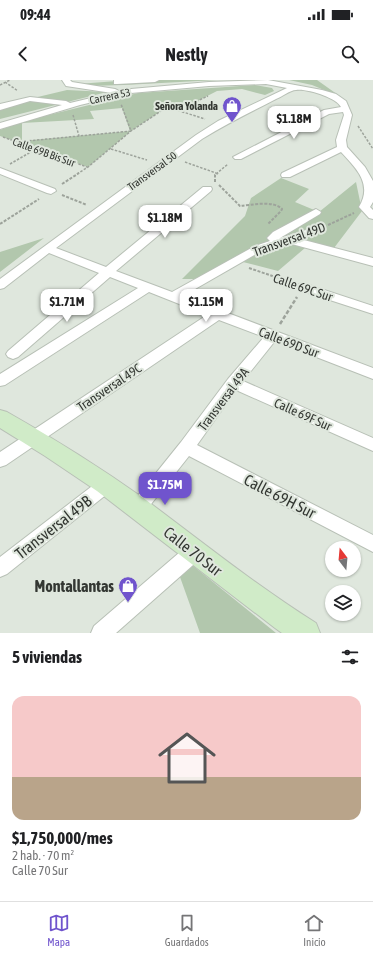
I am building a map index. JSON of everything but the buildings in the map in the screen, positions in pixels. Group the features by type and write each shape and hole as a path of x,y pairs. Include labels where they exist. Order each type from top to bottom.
{"street":[{"path":"66,80 69,84 87,88 131,91"},
{"path":"117,82 155,80"},
{"name":"Carrera 53","path":"0,126 74,104 131,91 254,81 322,92 333,96 343,103 346,109"},
{"name":"Transversal 50","path":"0,285 160,164 221,123 294,87"},
{"path":"0,107 30,99 74,104"},
{"path":"238,157 327,112 346,109 348,115 341,140 342,148 364,171 369,181 370,196 364,207 373,216"},
{"path":"286,175 342,148"},
{"path":"3,169 51,191"},
{"path":"13,354 212,185"},
{"path":"263,246 277,234 316,212"},
{"name":"Transversal 49D","path":"173,297 263,246 316,230"},
{"path":"286,238 373,262"},
{"name":"Calle 69D Sur","path":"48,249 373,374"},
{"path":"0,381 148,287"},
{"name":"Calle 69C Sur","path":"303,287 373,310"},
{"name":"Transversal 49C","path":"0,460 218,314"},
{"name":"Transversal 49A","path":"138,508 187,447 233,383 273,335"},
{"name":"Calle 69F Sur","path":"233,383 373,445"},
{"name":"Calle 70 Sur","path":"0,418 34,437 106,485 138,508 256,600 306,633"},
{"name":"Calle 69H Sur","path":"187,447 373,544"},
{"name":"Transversal 49B","path":"0,568 106,485"},
{"path":"101,633 194,552"}],"path":[{"path":"0,84 10,80"},
{"path":"178,111 232,83"},
{"path":"121,103 131,131"},
{"path":"74,104 79,136"},
{"path":"111,149 131,131 167,107 221,123"},
{"path":"346,109 373,149"},
{"path":"17,142 131,131"},
{"name":"Calle 69B Bis Sur","path":"0,136 88,167 111,149"},
{"path":"3,169 36,149"},
{"path":"111,149 160,164"},
{"path":"171,157 216,173"},
{"path":"238,157 216,173 212,185 240,206 274,204 282,209 268,224 263,246"},
{"path":"51,191 99,210"},
{"name":"Transversal 49D","path":"316,230 349,216 364,207"},
{"name":"Calle 69C Sur","path":"233,263 303,287"},
{"path":"273,335 303,287"}],"green space":[{"path":"117,80 217,80 124,85 87,86 78,84"},
{"path":"289,80 317,80 341,97 312,85"},
{"path":"255,85 272,88 274,91 265,95 242,89 217,91 178,111 167,107 131,131 88,167 0,136 0,130 24,121 138,93","holes":["122,108 130,131 22,141 22,123 94,119 90,111"]},
{"path":"67,90 107,92 0,119 0,106"},
{"path":"281,178 309,189 295,202 319,212 356,182 362,211 334,248 312,242 278,271 243,262 215,274 194,279 182,279 245,216 251,198"},
{"path":"44,238 0,272 0,252"},
{"path":"192,565 276,633 200,633 180,577"}],"place":[{"name":"Señora Yolanda","path":"232,123"},
{"name":"Montallantas","path":"128,603"}]}
